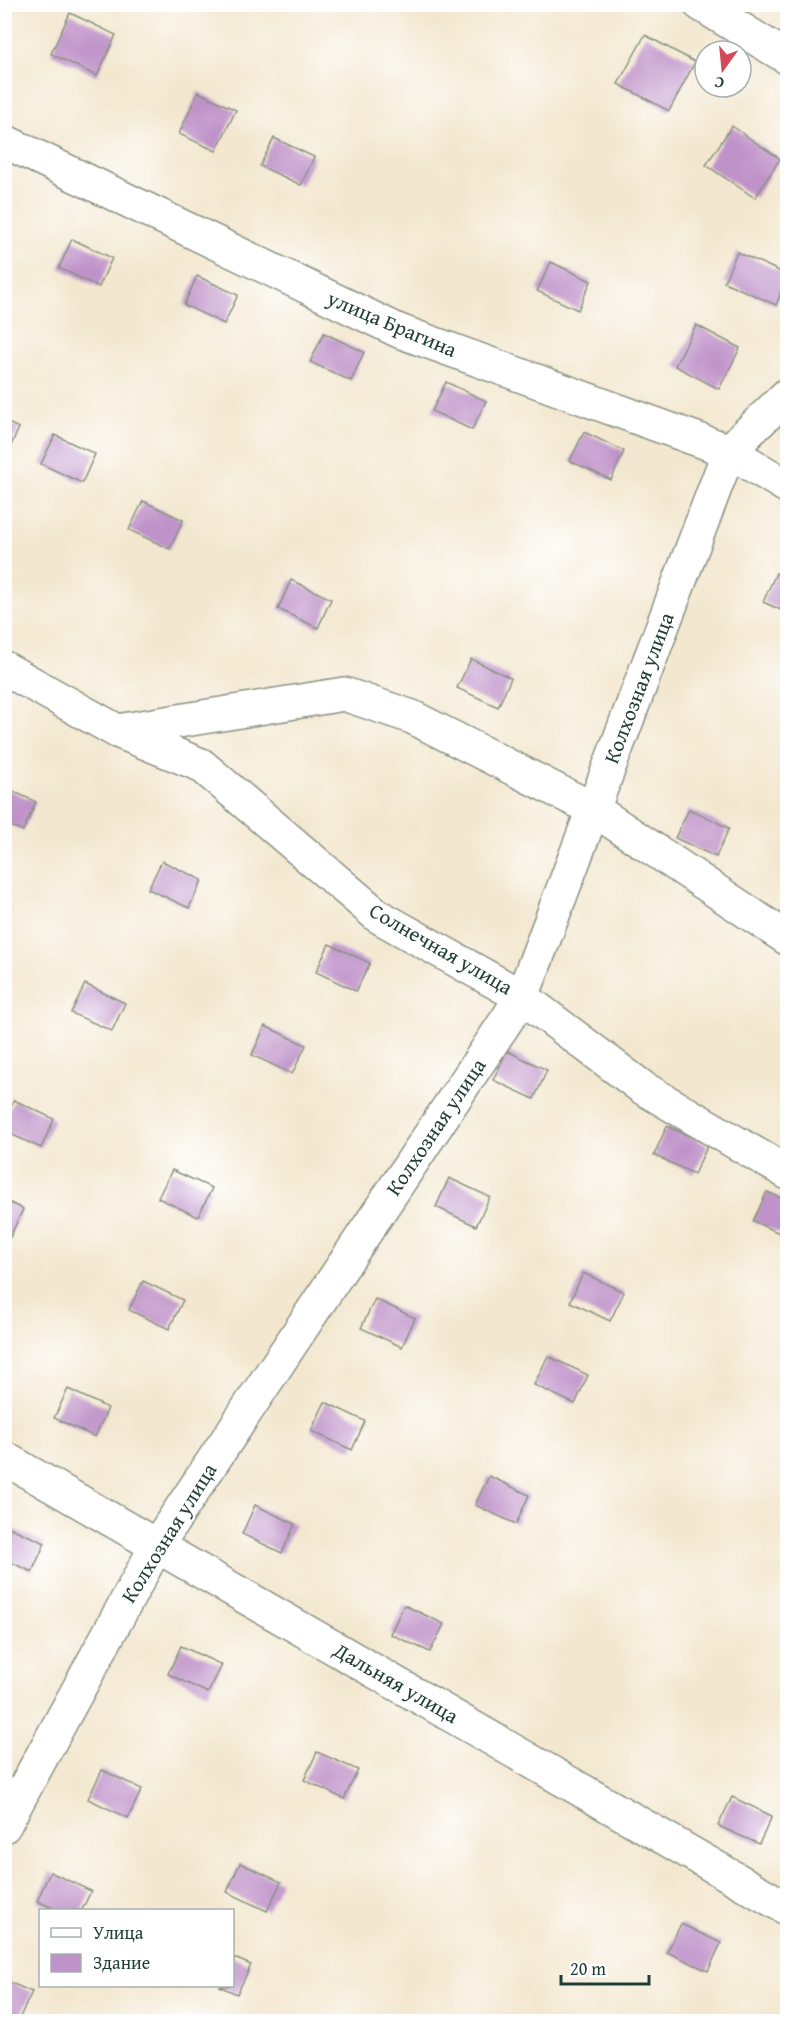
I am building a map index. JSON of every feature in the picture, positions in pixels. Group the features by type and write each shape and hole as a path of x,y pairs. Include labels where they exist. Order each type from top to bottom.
{"street":[{"path":"700,4 788,58"},
{"name":"улица Брагина","path":"4,141 399,331 729,451 788,487"},
{"name":"Колхозная улица","path":"4,1826 156,1545 522,997 729,451 788,394"},
{"name":"Солнечная улица","path":"4,668 117,731 201,765 378,916 522,997 643,1088 788,1173"},
{"path":"117,731 344,694 412,717 593,809 788,939"},
{"name":"Дальняя улица","path":"4,1458 788,1909"}],"building":[{"path":"70,13 116,35 97,76 51,54"},
{"path":"645,35 693,61 693,66 669,111 618,84"},
{"path":"198,92 236,110 216,151 179,134"},
{"path":"732,126 780,159 755,198 706,165"},
{"path":"274,138 314,157 301,185 260,166"},
{"path":"72,239 112,258 99,287 59,268"},
{"path":"737,252 788,275 776,305 724,282"},
{"path":"551,262 591,281 578,310 537,291"},
{"path":"197,276 238,295 224,324 184,305"},
{"path":"696,325 740,348 719,389 675,366"},
{"path":"324,333 364,352 351,381 310,362"},
{"path":"446,382 486,401 472,430 432,411"},
{"path":"4,421 19,428 4,460"},
{"path":"584,432 624,451 611,480 570,461"},
{"path":"55,435 95,454 82,483 41,464"},
{"path":"143,501 183,520 170,549 129,530"},
{"path":"776,573 788,578 788,613 763,602"},
{"path":"291,580 331,599 318,628 278,609"},
{"path":"471,659 511,678 498,707 457,688"},
{"path":"4,787 36,802 23,831 4,823"},
{"path":"689,809 729,828 716,857 675,838"},
{"path":"162,861 202,880 189,908 148,889"},
{"path":"329,944 370,963 356,991 316,972"},
{"path":"85,984 125,1003 112,1031 71,1013"},
{"path":"265,1026 306,1045 292,1074 252,1055"},
{"path":"507,1051 547,1070 534,1099 493,1080"},
{"path":"14,1100 54,1119 41,1148 4,1131 4,1121"},
{"path":"667,1126 708,1145 694,1174 654,1155"},
{"path":"172,1170 212,1188 198,1217 158,1198"},
{"path":"449,1178 490,1197 476,1226 436,1207"},
{"path":"767,1192 788,1201 788,1237 753,1221"},
{"path":"4,1200 23,1209 10,1237 4,1235"},
{"path":"583,1273 624,1292 610,1321 570,1302"},
{"path":"143,1281 183,1300 169,1329 129,1310"},
{"path":"375,1299 415,1318 402,1347 361,1328"},
{"path":"548,1356 588,1375 575,1404 534,1385"},
{"path":"68,1389 108,1408 95,1437 54,1418"},
{"path":"325,1402 365,1421 352,1450 311,1431"},
{"path":"489,1476 529,1495 516,1524 475,1505"},
{"path":"255,1505 295,1524 282,1553 242,1534"},
{"path":"4,1525 45,1543 32,1572 4,1559"},
{"path":"404,1605 444,1624 430,1652 390,1634"},
{"path":"181,1646 222,1665 208,1693 168,1674"},
{"path":"317,1752 358,1770 344,1799 304,1780"},
{"path":"102,1770 142,1789 128,1818 88,1799"},
{"path":"732,1797 772,1816 759,1844 718,1826"},
{"path":"240,1863 281,1882 267,1911 227,1892"},
{"path":"50,1872 91,1891 82,1909 55,1909 37,1901"},
{"path":"681,1924 721,1943 708,1971 667,1952"},
{"path":"234,1958 251,1965 237,1994 221,1987 234,1987"},
{"path":"4,1980 32,1992 18,2021 4,2014"}]}
